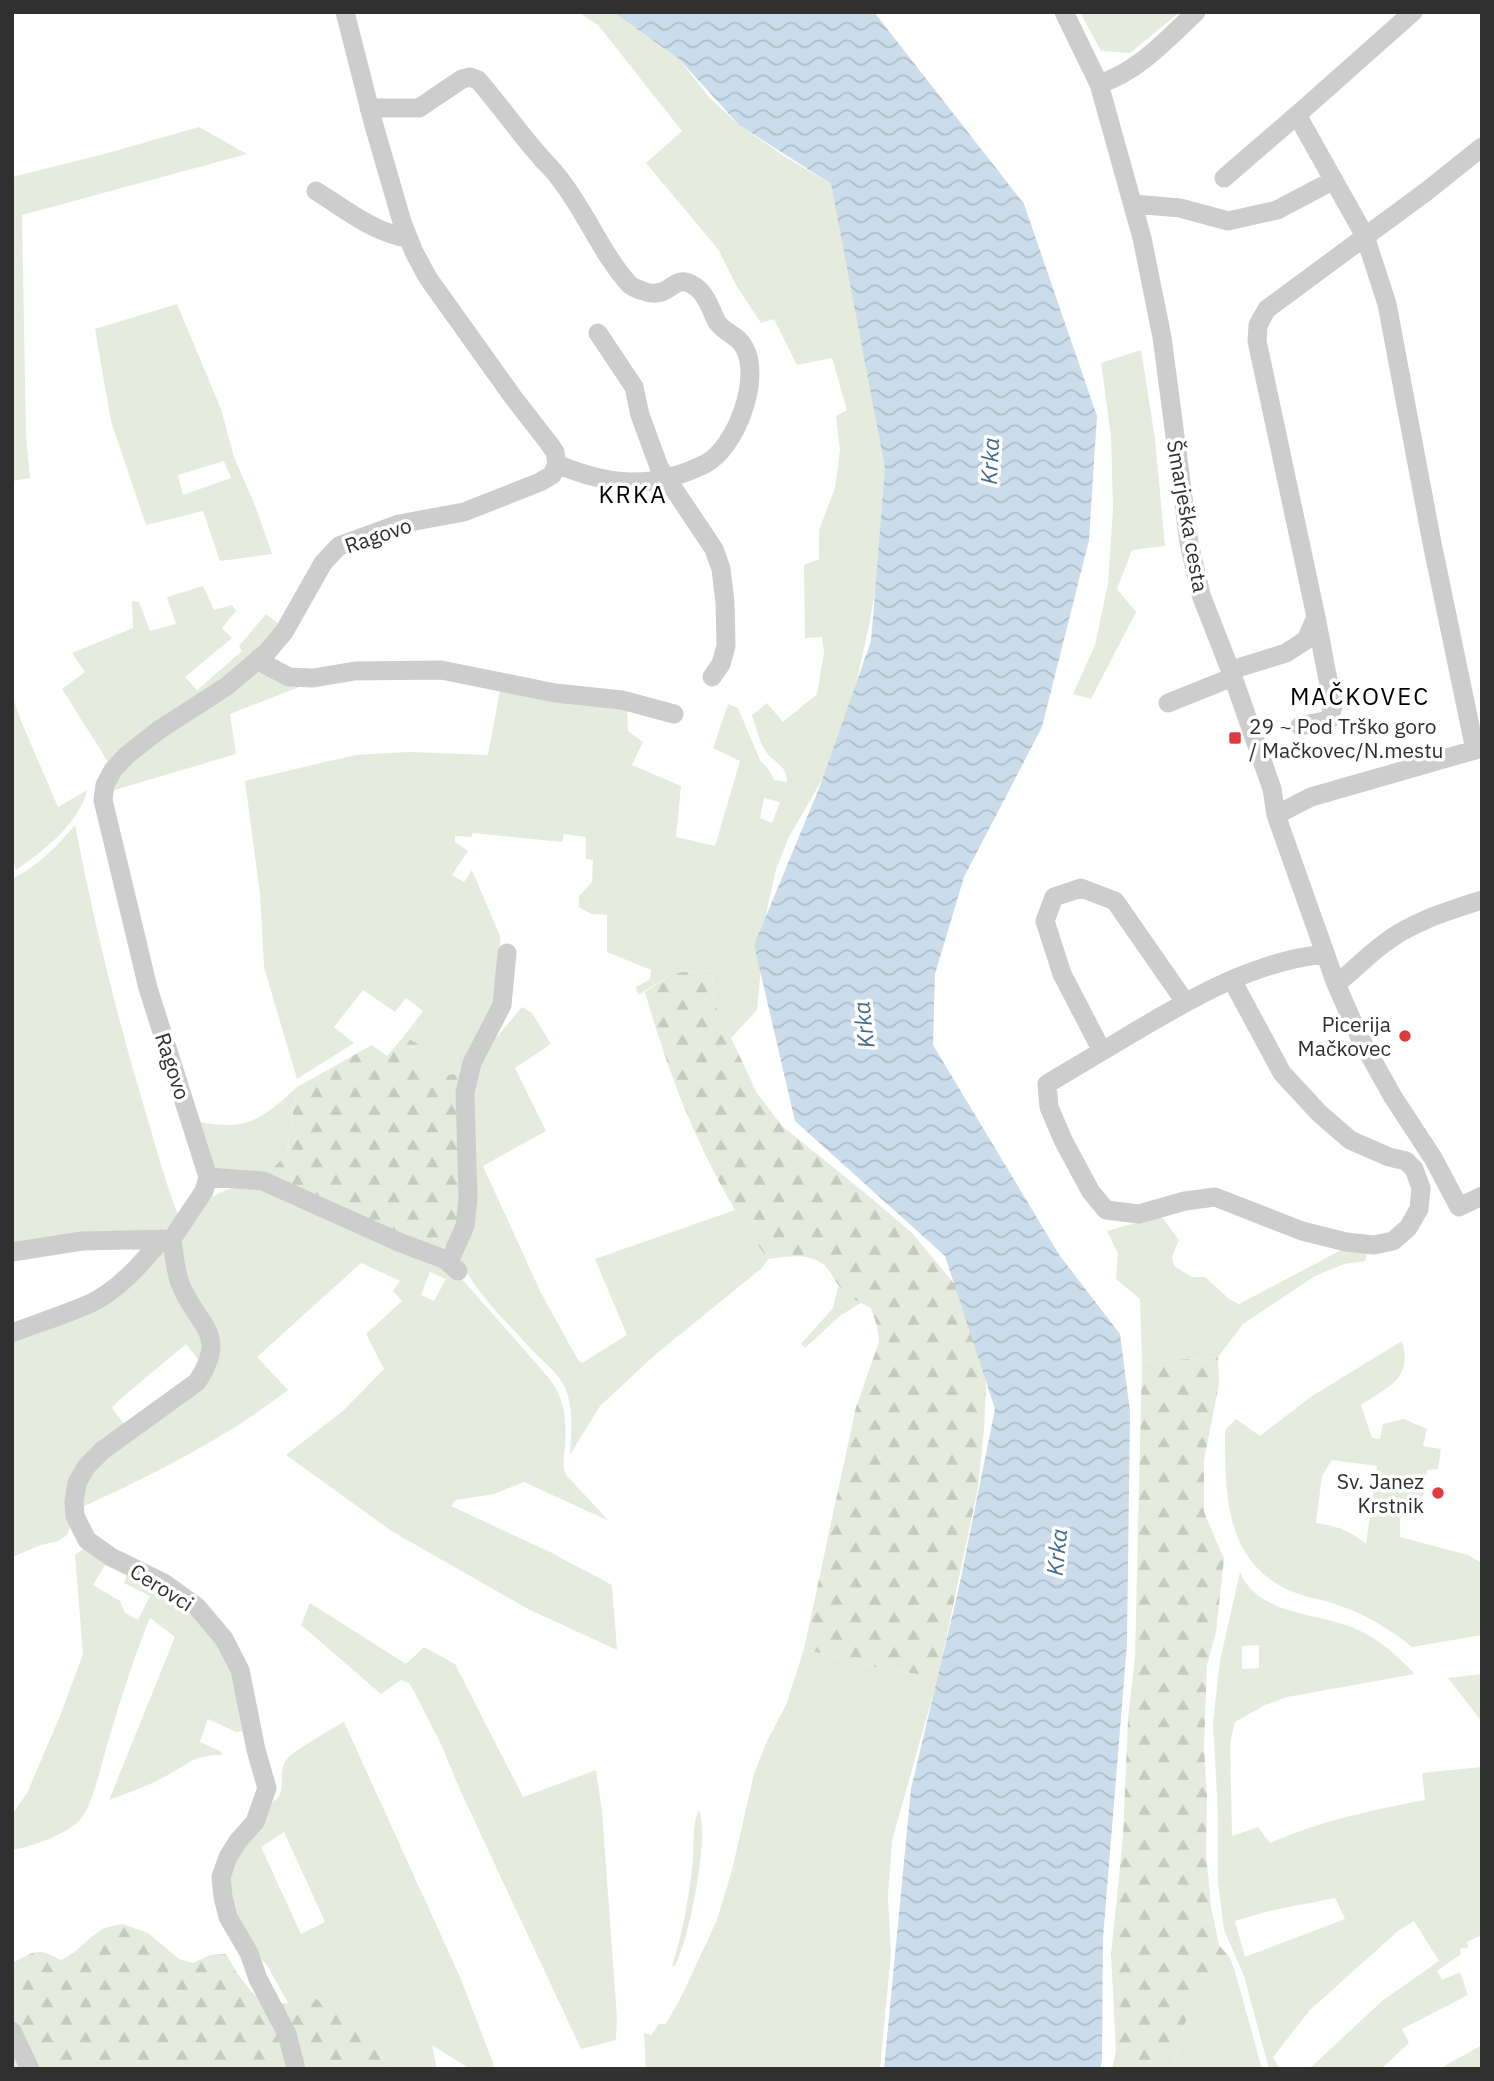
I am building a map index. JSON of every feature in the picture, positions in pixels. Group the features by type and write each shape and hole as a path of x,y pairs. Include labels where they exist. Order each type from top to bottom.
{"street":[{"path":"345,12 369,108 408,238 428,278 555,452 557,464 586,476 627,483 666,478 707,463 729,439 746,400 751,380 749,358 740,341 719,326 698,288 690,283 678,282 653,295 631,286 559,178 478,80 470,77 462,79 419,108 369,108"},
{"name":"Šmarješka cesta","path":"1064,12 1099,84 1134,204 1162,337 1189,543 1201,595 1237,672 1272,789 1276,815 1325,954 1360,1038 1393,1097 1433,1158 1459,1207 1482,1196"},
{"path":"1099,84 1112,80 1138,64 1196,12"},
{"path":"1224,178 1413,12"},
{"path":"1276,815 1311,797 1479,749 1432,543 1387,304 1365,236 1297,115"},
{"path":"1300,726 1329,720 1333,706 1257,341 1258,325 1267,309 1482,147"},
{"path":"1134,204 1180,208 1228,221 1277,210 1334,180"},
{"path":"316,191 372,226 395,236 408,238"},
{"path":"598,333 634,387 644,425 666,478 714,549 721,569 726,646 721,664 712,677"},
{"name":"Ragovo","path":"208,1177 148,988 103,800 105,785 113,770 127,755 159,730 227,686 259,658 284,632 323,563 339,546 399,524 464,512 540,482 552,475 557,464"},
{"path":"1168,703 1286,653 1306,639 1316,617"},
{"path":"259,658 279,674 296,678 355,671 441,670 555,693 622,700 674,714"},
{"path":"1102,1051 1062,974 1045,921 1054,897 1081,888 1115,901 1181,996"},
{"path":"1336,985 1383,943 1449,910 1482,900"},
{"path":"12,1333 91,1303 143,1262 167,1239 204,1191 208,1177 263,1181 454,1266 465,1226 468,1199 465,1092 472,1063 502,1005 507,953"},
{"path":"1233,981 1282,1073 1319,1114 1350,1140 1389,1157 1406,1161 1414,1169 1421,1188 1419,1209 1408,1228 1393,1241 1374,1245 1313,1234 1215,1197 1185,1201 1139,1214 1106,1210 1091,1192 1049,1107 1047,1084 1169,1010 1233,981 1280,963 1304,956 1325,954"},
{"path":"12,1252 82,1241 167,1239"},
{"name":"Cerovci","path":"167,1239 180,1284 208,1329 212,1347 207,1367 197,1382 103,1450 86,1467 77,1483 75,1516 87,1540 111,1557 164,1583 197,1607 224,1640 240,1670 256,1750 267,1788 254,1822 228,1857 221,1877 223,1897 228,1917 287,2035 296,2069"},
{"path":"12,2031 30,2069"}],"green space":[{"path":"578,12 613,12 679,59 709,97 739,125 831,184 889,456 882,548 870,621 847,725 831,764 789,837 776,869 766,914 757,1010 731,1038 714,1003 712,970 674,973 638,995 636,987 650,979 651,970 607,952 607,915 591,914 579,907 579,896 592,882 593,860 586,859 586,837 564,834 562,842 473,833 471,837 455,836 455,842 468,851 452,875 464,882 472,870 500,936 502,984 466,1071 441,1077 425,1073 420,1046 404,1036 423,1011 406,998 395,1012 363,990 334,1027 354,1043 297,1079 264,967 260,894 245,781 355,755 409,752 488,755 501,685 627,703 628,731 643,742 632,765 681,786 676,837 715,846 740,761 713,748 728,704 738,708 760,760 774,780 787,782 785,772 764,748 752,715 767,703 783,722 817,694 824,652 822,637 805,638 804,565 819,559 819,530 835,488 840,450 836,416 847,410 832,358 797,365 774,319 761,323 736,285 718,249 646,163 682,131 598,25","holes":["764,798 780,802 772,823 760,818"]},
{"path":"1080,12 1180,12 1130,53 1101,51"},
{"path":"199,127 247,154 22,215 26,435 30,478 12,481 12,177"},
{"path":"177,304 221,409 234,457 272,554 220,561 203,511 146,525 111,421 95,329","holes":["224,461 231,478 183,495 178,475"]},
{"path":"1141,350 1155,439 1165,546 1132,550 1117,589 1136,612 1091,699 1073,694 1095,645 1108,584 1113,508 1111,436 1101,363"},
{"path":"203,586 214,610 232,605 236,611 222,628 232,638 185,677 197,690 242,651 239,646 266,614 280,625 221,682 108,762 62,689 85,672 72,653 133,628 132,601 139,602 150,631 176,624 167,597"},
{"path":"257,666 312,682 230,714 236,754 108,792 115,776"},
{"path":"12,695 58,807 87,790 77,814 59,836 16,870 12,855"},
{"path":"75,825 123,1032 159,1159 179,1218 161,1234 12,1246 12,879 46,855"},
{"path":"712,970 714,1002 757,1093 782,1126 913,1234 966,1298 981,1333 986,1388 978,1488 938,1677 883,1669 804,1649 856,1407 879,1342 877,1326 871,1308 846,1293 822,1263 799,1256 768,1259 728,1197 694,1131 667,1062 645,992 674,973"},
{"path":"522,1007 532,1013 551,1044 515,1068 546,1131 483,1166 541,1293 578,1360 582,1363 627,1335 595,1259 735,1210 768,1259 762,1268 656,1354 600,1406 570,1455 571,1411 566,1389 553,1371 482,1294 459,1257 470,1092 480,1057"},
{"path":"404,1036 421,1046 425,1073 441,1077 466,1071 464,1200 450,1243 441,1250 271,1181 271,1170 287,1150 297,1087 372,1045 387,1056"},
{"path":"297,1087 287,1150 271,1170 271,1181 215,1172 199,1122 230,1125 253,1120 264,1115"},
{"path":"248,1184 453,1269 549,1378 559,1394 564,1411 566,1475 609,1521 524,1482 494,1494 456,1500 451,1506 550,1552 612,1585 617,1650 528,1609 393,1532 286,1455 344,1410 384,1369 366,1334 402,1301 393,1291 400,1281 361,1263 257,1357 288,1390 238,1425 186,1456 78,1509 86,1473 211,1368 178,1244 205,1204 221,1192","holes":["430,1272 446,1279 434,1301 421,1295"]},
{"path":"1161,1216 1179,1240 1172,1257 1174,1266 1192,1277 1205,1277 1229,1299 1239,1304 1347,1247 1367,1254 1365,1261 1344,1264 1315,1276 1243,1324 1218,1357 1142,1362 1140,1299 1116,1279 1118,1254 1107,1231"},
{"path":"164,1251 205,1342 202,1364 186,1344 119,1400 112,1408 124,1424 68,1514 70,1528 66,1536 12,1557 12,1336 91,1308"},
{"path":"838,1286 861,1303 841,1315 805,1348 801,1344 833,1308"},
{"path":"1402,1341 1405,1354 1401,1373 1389,1387 1361,1405 1372,1438 1380,1439 1383,1424 1404,1419 1427,1429 1423,1446 1441,1449 1438,1469 1427,1470 1424,1494 1418,1501 1416,1515 1400,1517 1400,1537 1468,1555 1482,1563 1482,1635 1412,1647 1384,1627 1354,1611 1291,1591 1269,1578 1252,1562 1241,1544 1228,1501 1225,1430 1236,1419 1260,1436 1312,1396","holes":["1332,1460 1377,1466 1366,1544 1343,1529 1316,1523 1322,1476"]},
{"path":"1218,1357 1219,1384 1204,1460 1204,1512 1224,1559 1216,1632 1207,1665 1204,1747 1206,1851 1211,1907 1219,1945 1230,1958 1234,1968 1211,1968 1185,2023 1174,2063 1175,2069 1112,2069 1116,2050 1111,1955 1123,1837 1128,1719 1135,1656 1142,1362"},
{"path":"86,1547 107,1562 93,1585 120,1601 125,1613 138,1620 150,1596 124,1583 128,1573 153,1584 189,1610 231,1661 245,1731 236,1732 208,1719 200,1742 223,1755 198,1758 152,1783 109,1800 175,1637 150,1618 84,1814 74,1825 58,1835 12,1850 12,1815 27,1793 83,1654 75,1555"},
{"path":"1240,1572 1260,1597 1290,1611 1341,1623 1365,1633 1388,1648 1415,1674 1287,1697 1265,1705 1235,1722 1230,1743 1232,1836 1258,1827 1270,1843 1327,1822 1425,1800 1422,1773 1482,1767 1482,1935 1467,1942 1468,1947 1460,1949 1461,1954 1437,1971 1442,1980 1460,1972 1468,1995 1402,2029 1409,2043 1381,2069 1309,2069 1382,2001 1439,1961 1414,1921 1398,1931 1310,2010 1273,2057 1280,2069 1269,2069 1244,1976 1224,1930 1218,1882 1218,1813 1213,1722 1220,1661","holes":["1259,1645 1259,1668 1242,1669 1242,1646","1335,1898 1345,1919 1245,1957 1235,1921 1269,1911"]},
{"path":"310,1603 406,1664 424,1647 455,1664 523,1797 596,1770 602,1811 617,2018 616,2040 581,2049 440,1742 410,1684 401,1680 381,1694 301,1625"},
{"path":"804,1649 883,1669 938,1677 892,1841 888,1897 891,1954 880,2069 646,2069 644,2033 651,2035 659,2024 666,2024 717,1920 732,1870 754,1774 786,1705"},
{"path":"1482,1674 1482,1722 1448,1678"},
{"path":"344,1722 460,1977 493,2069 470,2069 432,2045 437,2069 389,2069 359,2020 347,2009 324,2004 310,1995 288,2003 267,1965 250,1948 236,1924 228,1867 266,1805 279,1796 283,1765 287,1759","holes":["284,1832 325,1922 301,1934 261,1847"]},
{"path":"699,1810 702,1841 692,1912 681,1953 675,1966 672,1966 687,1906 695,1823"},
{"path":"123,1924 148,1933 179,1959 193,1963 210,1955 226,1954 238,1975 262,2004 288,2003 310,1995 324,2004 347,2009 359,2020 389,2069 12,2069 12,1963 36,1952 47,1953 61,1960 99,1931"},
{"path":"1211,1967 1234,1968 1262,2069 1175,2069 1174,2063 1185,2023"},
{"path":"1482,2045 1482,2069 1439,2069"}],"water":[{"name":"Krka","path":"613,12 874,12 1024,204 1097,416 1089,540 1042,727 964,877 935,974 933,1045 1060,1256 1120,1334 1130,1411 1127,1644 1103,1938 1100,2069 884,2069 911,1789 959,1587 995,1409 945,1256 795,1121 754,945 820,786 871,641 885,468 831,184 739,125 679,59"}],"place":[{"name":"29 ~ Pod Trško goro / Mačkovec/N.mestu","path":"1235,738"},
{"name":"Picerija Mačkovec","path":"1405,1036"},
{"name":"Sv. Janez Krstnik","path":"1438,1493"}],"district":[{"name":"KRKA","path":"633,494"},
{"name":"MAČKOVEC","path":"1360,696"}]}
